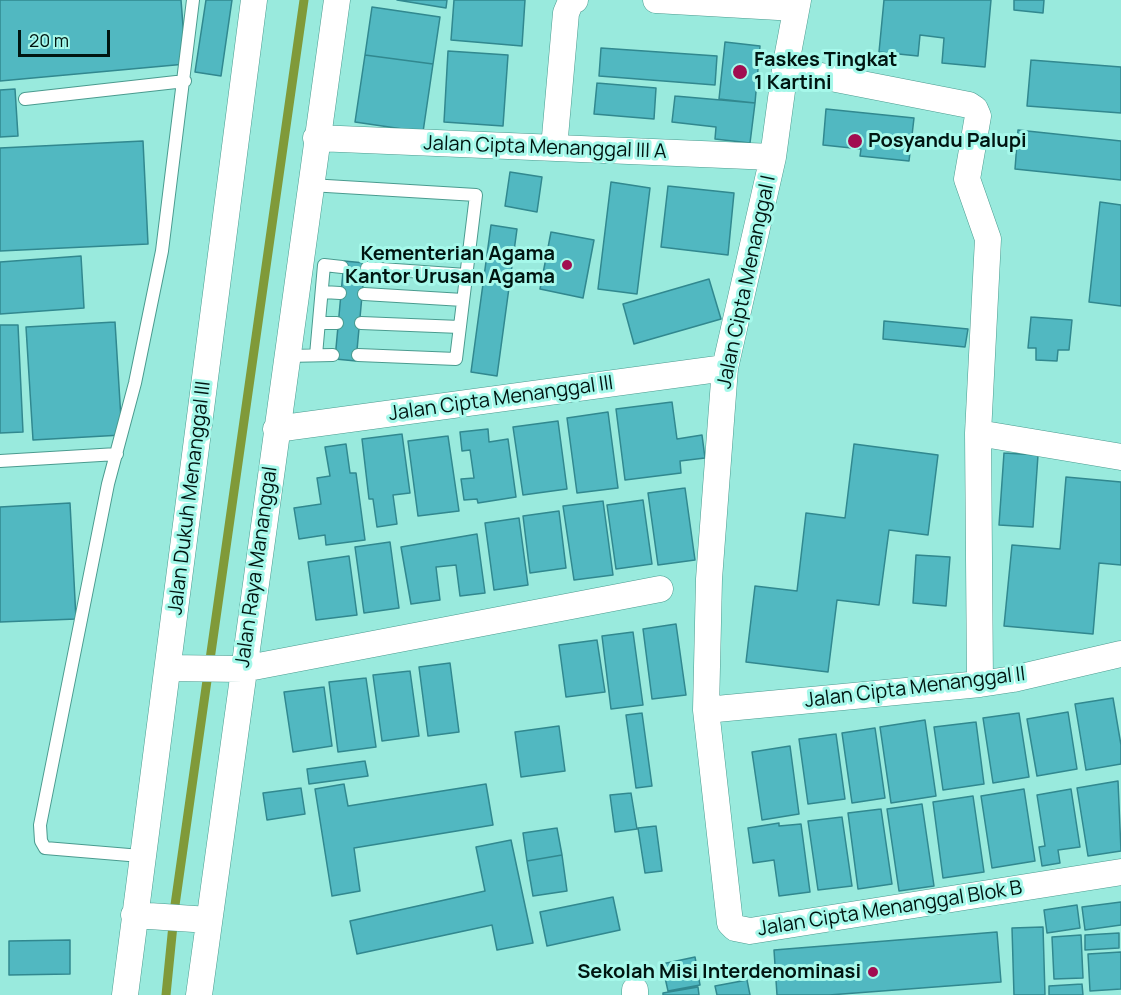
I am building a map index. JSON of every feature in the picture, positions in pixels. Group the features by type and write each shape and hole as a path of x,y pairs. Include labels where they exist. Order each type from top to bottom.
{"street":[{"name":"Jalan Dukuh Menanggal III","path":"124,995 137,915 141,856 172,668 254,0"},
{"name":"Jalan Raya Mananggal","path":"199,995 200,919 276,429 337,0"},
{"path":"554,148 566,13 571,1 575,0"},
{"path":"656,0 797,4"},
{"name":"Jalan Cipta Menanggal I","path":"706,710 709,579 725,369 773,157 797,4"},
{"path":"785,69 969,105 975,109 978,116 967,179 971,196 985,227 989,254 978,433 980,684"},
{"name":"Jalan Cipta Menanggal III A","path":"316,138 773,157"},
{"name":"Jalan Cipta Menanggal III","path":"276,429 725,369"},
{"path":"978,433 1121,457"},
{"path":"172,668 240,669 660,589"},
{"name":"Jalan Cipta Menanggal II","path":"706,710 980,684 1013,679 1121,654"},
{"name":"Jalan Cipta Menanggal Blok B","path":"706,710 730,923 742,931 1121,872"},
{"path":"137,915 200,919"}],"lane":[{"path":"141,856 45,848 41,841 40,825 108,484 135,383 162,251 193,0"},
{"path":"25,99 184,81"},
{"path":"310,185 476,195 456,359 358,355"},
{"path":"316,354 324,265 342,267"},
{"path":"367,268 466,275"},
{"path":"323,292 339,293"},
{"path":"364,294 463,300"},
{"path":"320,323 336,323"},
{"path":"361,323 460,327"},
{"path":"286,356 333,355"},
{"path":"0,461 117,454"}],"building":[{"path":"0,0 181,0 186,64 0,81"},
{"path":"206,0 232,0 221,76 195,72"},
{"path":"397,0 447,0 446,8"},
{"path":"454,0 525,0 522,46 451,40"},
{"path":"884,0 991,0 985,67 942,63 944,38 920,35 918,56 879,52"},
{"path":"1014,0 1044,0 1043,13 1014,10"},
{"path":"372,7 440,17 433,64 365,55"},
{"name":"Faskes Tingkat 1 Kartini","path":"725,42 760,46 755,103 719,99"},
{"path":"601,48 717,56 715,85 599,76"},
{"path":"448,51 508,55 503,126 444,122"},
{"path":"365,55 433,64 423,132 355,122"},
{"path":"1031,60 1121,67 1121,113 1027,106"},
{"path":"597,83 656,88 654,119 594,114"},
{"path":"15,89 18,136 0,137 0,90"},
{"path":"675,96 755,103 750,143 715,139 716,127 672,122"},
{"path":"826,109 914,118 909,161 860,156 861,149 823,145"},
{"path":"1018,130 1121,141 1121,180 1015,169"},
{"path":"143,141 148,244 0,251 0,148"},
{"path":"510,172 542,177 537,212 505,206"},
{"path":"611,182 650,188 637,294 598,289"},
{"path":"668,186 734,193 728,255 661,247"},
{"path":"1100,202 1121,205 1121,306 1089,302"},
{"path":"491,225 517,229 497,376 471,372"},
{"name":"Kementerian Agama Kantor Urusan Agama","path":"551,232 594,240 583,298 540,289"},
{"path":"81,256 84,308 0,314 0,262"},
{"path":"344,261 365,263 356,361 335,359"},
{"path":"709,279 721,319 634,344 623,304"},
{"path":"1031,317 1072,320 1069,350 1058,350 1057,361 1036,360 1036,348 1028,348"},
{"path":"884,321 968,329 965,347 883,339"},
{"path":"115,322 122,435 33,440 26,327"},
{"path":"0,325 18,325 23,432 0,433"},
{"path":"672,402 677,439 702,435 705,458 680,461 681,473 625,480 616,409"},
{"path":"608,412 618,488 577,493 567,418"},
{"path":"558,421 567,489 523,495 513,427"},
{"path":"488,429 489,442 508,439 516,497 478,503 477,499 464,500 461,479 474,478 470,450 462,451 460,432"},
{"path":"402,434 410,493 393,495 397,524 377,527 373,499 369,499 362,439"},
{"path":"448,436 459,511 418,516 408,441"},
{"path":"346,444 350,473 356,473 365,540 326,545 325,535 299,539 294,508 321,504 317,478 330,476 325,447"},
{"path":"854,444 938,455 928,535 889,530 879,605 837,600 828,672 746,662 755,586 797,591 806,513 845,518"},
{"path":"1004,453 1038,455 1033,527 999,525"},
{"path":"1066,477 1121,482 1121,565 1099,563 1093,634 1004,626 1012,545 1060,549"},
{"path":"685,488 695,560 658,565 648,493"},
{"path":"643,500 652,564 616,569 607,505"},
{"path":"603,501 613,575 574,580 563,506"},
{"path":"70,503 76,619 0,622 0,507"},
{"path":"559,511 566,568 530,573 523,516"},
{"path":"519,518 528,585 494,590 485,523"},
{"path":"477,534 485,593 460,596 456,565 436,567 440,600 411,604 401,547"},
{"path":"390,542 399,608 364,613 355,547"},
{"path":"916,555 950,557 946,606 913,603"},
{"path":"349,556 357,615 316,620 308,562"},
{"path":"676,624 686,695 652,699 643,629"},
{"path":"633,632 643,705 611,709 602,636"},
{"path":"597,640 605,692 566,697 559,645"},
{"path":"450,663 459,732 428,736 419,667"},
{"path":"410,671 419,736 382,741 373,675"},
{"path":"366,678 376,747 338,752 329,682"},
{"path":"324,687 332,746 293,752 284,692"},
{"path":"1113,698 1121,745 1121,764 1086,770 1075,704"},
{"path":"1068,712 1077,769 1037,776 1027,719"},
{"path":"642,713 652,786 636,788 626,715"},
{"path":"1019,713 1029,777 993,783 983,718"},
{"path":"925,720 936,796 891,803 880,727"},
{"path":"976,722 984,784 943,790 934,727"},
{"path":"559,726 565,771 521,777 515,732"},
{"path":"875,728 885,798 852,803 842,733"},
{"path":"836,734 845,799 808,804 799,739"},
{"path":"790,746 799,814 762,820 752,752"},
{"path":"365,761 368,776 309,784 307,769"},
{"path":"1118,781 1121,851 1088,856 1077,788"},
{"path":"344,784 348,806 486,784 493,825 354,848 360,891 332,896 315,789"},
{"path":"301,788 305,814 267,820 263,793"},
{"path":"1024,789 1035,861 992,868 981,796"},
{"path":"1071,789 1080,847 1058,850 1060,863 1042,866 1039,847 1045,846 1037,795"},
{"path":"631,793 637,829 615,832 610,795"},
{"path":"973,796 984,872 943,878 933,802"},
{"path":"922,804 934,886 899,891 887,809"},
{"path":"881,809 892,884 858,889 848,813"},
{"path":"842,817 852,886 818,890 808,821"},
{"path":"779,823 779,826 801,824 810,892 779,896 774,860 753,863 748,828"},
{"path":"656,826 662,871 645,873 638,828"},
{"path":"557,828 562,855 527,861 523,833"},
{"path":"511,840 533,943 497,950 492,925 357,954 350,921 485,891 476,847"},
{"path":"562,855 567,891 533,896 527,861"},
{"path":"613,897 620,930 547,946 540,912"},
{"path":"1121,902 1121,925 1085,930 1082,907"},
{"path":"1077,905 1080,928 1047,933 1044,910"},
{"path":"1043,927 1045,995 1014,995 1012,928"},
{"path":"997,932 1001,982 829,995 777,995 774,950"},
{"path":"1119,933 1119,948 1085,950 1085,935"},
{"path":"1081,935 1083,978 1054,979 1052,937"},
{"path":"70,940 70,974 9,975 9,941"},
{"path":"1121,952 1121,989 1090,991 1088,954"},
{"path":"695,957 700,985 668,991 662,964"},
{"path":"747,980 750,995 717,995 715,986"},
{"path":"1082,984 1083,995 1049,995 1049,986"},
{"path":"698,987 699,995 663,995 663,993"}],"waterway":[{"path":"166,995 175,905 304,0"}],"place":[{"name":"Faskes Tingkat 1 Kartini","path":"740,72"},
{"name":"Posyandu Palupi","path":"855,141"},
{"name":"Kementerian Agama Kantor Urusan Agama","path":"567,265"},
{"name":"Sekolah Misi Interdenominasi","path":"873,972"}]}
